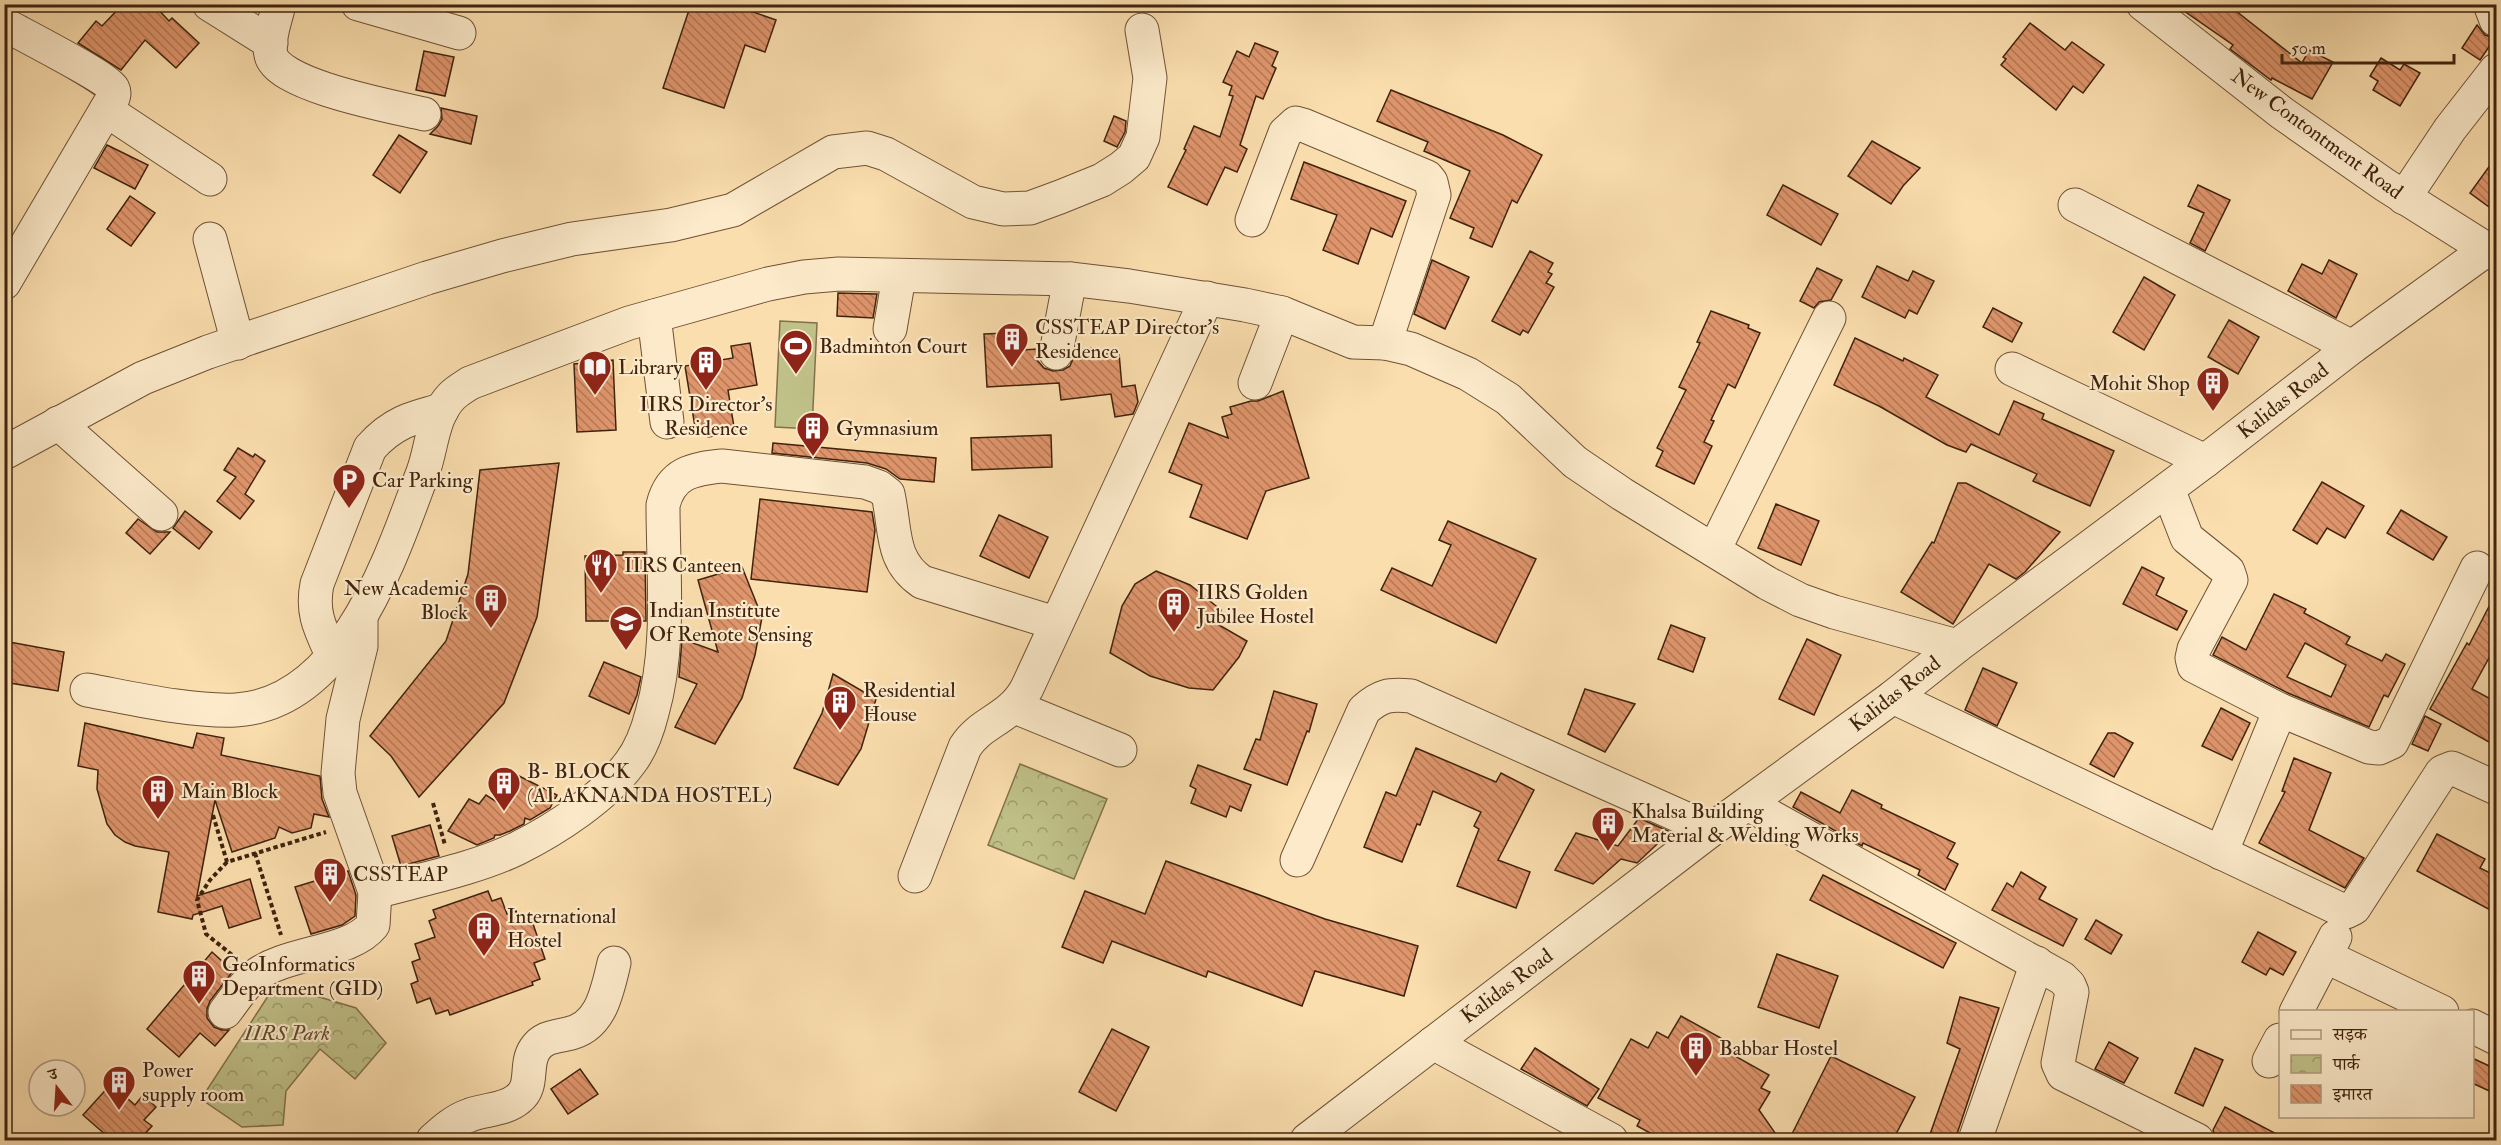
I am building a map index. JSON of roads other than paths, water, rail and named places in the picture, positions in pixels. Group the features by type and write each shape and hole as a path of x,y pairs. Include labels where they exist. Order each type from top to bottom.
{"street":[{"path":"209,4 271,43"},
{"path":"279,4 270,54 274,62 312,84 341,95 424,114"},
{"path":"358,4 459,33"},
{"name":"New Contontment Road","path":"2143,4 2282,113 2404,198 2491,252"},
{"path":"2490,4 2496,20"},
{"path":"4,24 109,85 114,93 4,283"},
{"path":"4,453 143,378 238,342 427,278 502,256 572,239 671,225 733,210 833,152 867,148 886,154 973,202 1003,209 1030,208 1102,180 1134,157 1143,137 1150,78 1142,30"},
{"path":"2404,198 2450,129 2496,70"},
{"path":"106,110 210,179"},
{"path":"1252,220 1285,133 1296,123 1406,169 1431,182 1434,195 1385,343"},
{"path":"2075,205 2352,347"},
{"path":"210,239 238,342"},
{"name":"Kalidas Road","path":"1307,1140 1711,830 1893,698 1957,646 2205,461 2352,347 2491,252"},
{"path":"87,690 218,709 254,707 291,691 333,657 361,619 392,551 424,469 442,410 452,396 470,383 629,323 768,284 804,277 839,274 1070,279 1207,298 1282,314 1353,342 1385,343 1411,349 1441,361 1508,399 1575,462 1622,494 1767,583 1800,600 1834,612 1957,646"},
{"path":"890,329 900,277"},
{"path":"1056,353 1070,279"},
{"path":"915,876 965,747 977,733 1015,707 1027,688 1055,623 1207,298"},
{"path":"1255,383 1282,314"},
{"path":"654,316 667,422"},
{"path":"1714,550 1830,318"},
{"path":"2012,369 2205,461"},
{"path":"333,657 318,623 314,601 317,584 370,448 384,432 412,417 442,410"},
{"path":"58,423 161,514"},
{"path":"375,892 452,871 517,848 552,829 604,790 631,763 652,714 664,644 663,505 667,489 679,478 698,468 722,466 865,482 879,487 888,494 899,554 908,572 922,582 1055,623"},
{"path":"2168,489 2187,538 2228,571 2231,580 2194,650 2192,658 2194,666 2280,710 2370,747 2379,748 2392,742 2477,568"},
{"path":"225,1012 253,976 288,959 367,933 374,925 375,892 340,793 338,773 343,719 361,646 361,619"},
{"path":"1297,860 1364,710 1377,699 1394,695 1411,696 1711,830"},
{"path":"1893,698 2342,911 2349,912"},
{"path":"1015,707 1120,750"},
{"path":"2221,854 2280,710"},
{"path":"2297,1010 2349,912 2354,908 2442,772 2452,768 2496,788"},
{"path":"1748,804 2062,978 2072,992 2058,1063 2063,1074 2197,1140"},
{"path":"2325,956 2440,1010"},
{"path":"433,1140 455,1122 468,1115 505,1106 517,1100 527,1088 534,1050 543,1040 570,1034 585,1027 599,1011 606,997 614,963"},
{"path":"1975,1140 2037,963"},
{"path":"2474,1027 2496,1038"},
{"path":"1433,1043 1611,1140"}],"place":[{"name":"CSSTEAP Director's Residence","path":"1012,368"},
{"name":"Badminton Court","path":"796,375"},
{"name":"IIRS Director's Residence","path":"706,391"},
{"name":"Library","path":"595,396"},
{"name":"Mohit Shop","path":"2213,412"},
{"name":"Gymnasium","path":"813,457"},
{"name":"Car Parking","path":"349,509"},
{"name":"IIRS Canteen","path":"601,594"},
{"name":"New Academic Block","path":"491,629"},
{"name":"IIRS Golden Jubilee Hostel","path":"1174,633"},
{"name":"Indian Institute Of Remote Sensing","path":"626,651"},
{"name":"Residential House","path":"840,731"},
{"name":"B- BLOCK (ALAKNANDA HOSTEL)","path":"504,812"},
{"name":"Main Block","path":"158,820"},
{"name":"Khalsa Building Material & Welding Works","path":"1608,852"},
{"name":"CSSTEAP","path":"330,903"},
{"name":"International Hostel","path":"484,957"},
{"name":"GeoInformatics Department (GID)","path":"199,1005"},
{"name":"Babbar Hostel","path":"1696,1077"},
{"name":"Power supply room","path":"119,1111"}],"park label":[{"name":"IIRS Park","path":"287,1033"}]}
